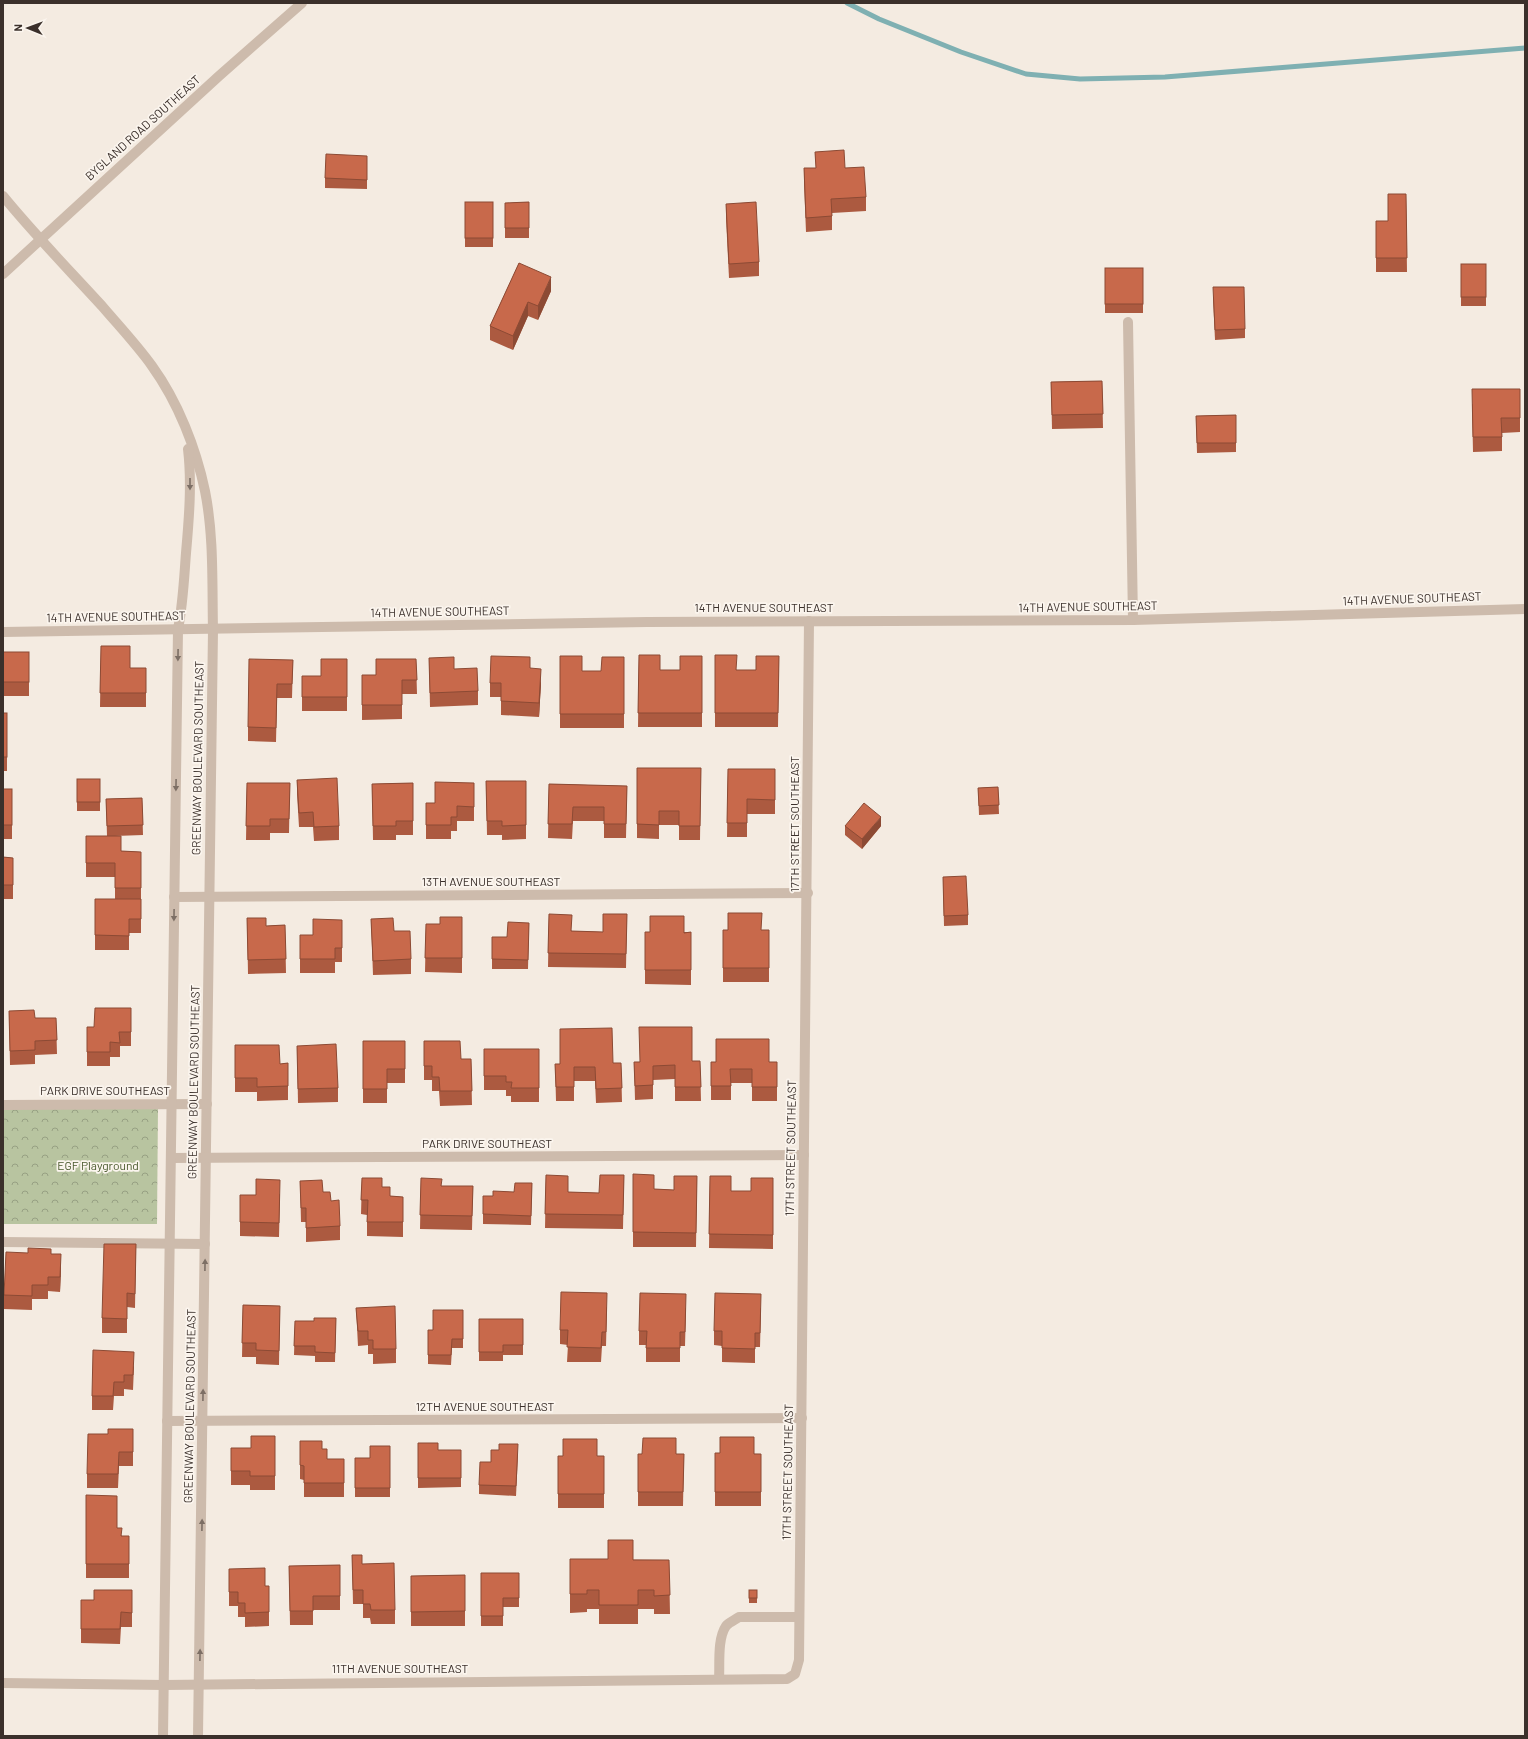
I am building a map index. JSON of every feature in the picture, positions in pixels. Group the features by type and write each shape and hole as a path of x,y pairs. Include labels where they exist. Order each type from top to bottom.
{"street":[{"name":"BYGLAND ROAD SOUTHEAST","path":"3,274 219,76 302,3"},
{"name":"GREENWAY BOULEVARD SOUTHEAST","path":"3,196 129,337 152,366 169,394 186,431 205,492 211,546 213,630 200,1684 198,1736"},
{"path":"1128,322 1133,620"},
{"name":"GREENWAY BOULEVARD SOUTHEAST","path":"163,1736 178,629 182,605 190,497 190,466 186,431"},
{"name":"14TH AVENUE SOUTHEAST","path":"3,632 178,629 213,630 639,622 1133,620 1525,609"},
{"name":"17TH STREET SOUTHEAST","path":"795,1674 799,1660 810,621"},
{"name":"13TH AVENUE SOUTHEAST","path":"174,897 808,893"},
{"name":"PARK DRIVE SOUTHEAST","path":"3,1105 207,1104"},
{"name":"PARK DRIVE SOUTHEAST","path":"171,1158 804,1155"},
{"path":"3,1242 205,1244"},
{"name":"12TH AVENUE SOUTHEAST","path":"167,1421 802,1418"},
{"path":"720,1679 720,1646 726,1626 739,1617 799,1617"},
{"name":"11TH AVENUE SOUTHEAST","path":"3,1683 164,1685 787,1679 795,1674"}],"green space":[{"name":"EGF Playground","path":"158,1106 157,1224 3,1224 3,1108"}],"building":[{"path":"844,150 845,168 864,167 866,197 831,199 832,216 806,218 804,168 816,168 815,152"},
{"path":"326,154 367,156 367,180 325,178"},
{"path":"1388,194 1406,194 1407,258 1376,258 1376,221 1388,221"},
{"path":"465,202 493,202 493,238 465,238"},
{"path":"529,202 529,228 505,228 505,203"},
{"path":"756,202 759,262 729,264 726,204"},
{"path":"519,263 551,277 538,306 528,302 513,336 490,326"},
{"path":"1461,264 1486,264 1486,297 1461,297"},
{"path":"1105,268 1143,268 1143,304 1105,304"},
{"path":"1213,287 1244,287 1245,329 1215,330"},
{"path":"1102,381 1103,414 1052,415 1051,382"},
{"path":"1472,389 1520,389 1520,418 1501,418 1502,437 1473,437"},
{"path":"1236,415 1236,443 1197,443 1196,416"},
{"path":"101,646 130,646 130,668 146,668 146,693 100,693"},
{"path":"3,652 29,652 29,682 3,682"},
{"path":"639,655 660,655 660,670 680,670 680,656 702,656 702,713 638,713"},
{"path":"715,655 737,655 736,670 756,670 756,656 779,656 778,713 715,713"},
{"path":"491,656 530,657 530,668 541,669 539,703 501,701 501,683 490,683"},
{"path":"560,656 582,656 582,671 601,671 602,657 624,657 624,714 560,714"},
{"path":"454,657 454,669 477,668 478,691 430,693 429,658"},
{"path":"249,659 293,660 292,684 277,684 276,728 248,727"},
{"path":"321,659 347,659 347,697 302,697 302,676 321,676"},
{"path":"376,659 416,659 417,680 402,680 402,705 362,705 362,675 376,675"},
{"path":"3,713 7,713 7,757 3,757"},
{"path":"637,768 701,768 700,826 679,826 679,811 659,811 659,825 637,824"},
{"path":"728,769 775,769 775,800 747,799 747,823 727,823"},
{"path":"337,778 339,826 314,827 313,812 299,813 297,780"},
{"path":"77,779 100,779 100,802 77,802"},
{"path":"486,781 526,781 526,825 502,826 502,821 487,821"},
{"path":"435,782 474,783 474,807 457,806 457,817 451,817 451,825 426,825 426,803 435,803"},
{"path":"247,783 290,783 289,819 270,819 270,826 246,826"},
{"path":"413,783 413,821 396,821 396,826 373,826 372,784"},
{"path":"549,784 627,786 626,824 604,824 604,807 573,807 572,824 548,824"},
{"path":"998,787 999,805 979,806 978,788"},
{"path":"3,789 12,789 12,825 3,825"},
{"path":"142,798 143,825 107,826 106,799"},
{"path":"864,803 881,817 862,839 845,826"},
{"path":"86,836 121,836 121,851 141,852 141,888 115,888 115,863 86,863"},
{"path":"3,857 13,858 13,885 3,885"},
{"path":"966,876 968,915 944,916 943,877"},
{"path":"95,899 141,899 141,919 129,919 129,936 95,935"},
{"path":"728,913 762,913 761,930 769,930 769,968 723,968 723,930 728,930"},
{"path":"549,914 572,915 571,931 603,932 603,914 627,914 626,954 548,953"},
{"path":"650,916 684,916 684,933 691,932 691,970 645,970 645,932 650,932"},
{"path":"440,917 462,917 462,958 425,958 426,924 440,924"},
{"path":"247,918 266,918 266,926 285,925 286,959 248,960"},
{"path":"393,918 394,931 410,931 411,959 373,961 371,919"},
{"path":"313,919 342,920 342,948 335,948 335,959 300,959 300,935 313,935"},
{"path":"508,922 529,923 528,960 492,959 492,937 507,937"},
{"path":"95,1008 131,1008 131,1032 119,1032 120,1043 110,1042 110,1052 87,1052 87,1027 94,1027"},
{"path":"34,1010 35,1018 56,1018 57,1040 35,1041 35,1050 10,1051 9,1011"},
{"path":"639,1027 692,1027 692,1061 700,1061 701,1087 675,1087 675,1065 653,1066 653,1085 635,1086 634,1062 640,1062"},
{"path":"612,1028 613,1063 621,1063 622,1088 596,1089 595,1067 574,1067 574,1087 556,1087 555,1064 560,1064 560,1029"},
{"path":"716,1039 769,1039 769,1062 777,1062 777,1087 752,1087 752,1069 730,1069 731,1086 711,1086 711,1062 716,1062"},
{"path":"363,1041 405,1041 405,1069 387,1069 387,1089 363,1089"},
{"path":"424,1041 460,1041 461,1059 471,1059 472,1091 440,1091 439,1077 432,1077 432,1066 424,1066"},
{"path":"336,1044 338,1088 298,1089 297,1046"},
{"path":"235,1045 279,1045 280,1064 288,1063 288,1086 257,1087 257,1078 235,1078"},
{"path":"484,1049 539,1049 539,1088 511,1088 512,1082 506,1082 506,1076 484,1076"},
{"path":"633,1174 654,1175 654,1189 674,1190 674,1176 697,1176 696,1233 633,1232"},
{"path":"546,1175 568,1176 568,1192 599,1193 600,1175 624,1175 623,1215 545,1214"},
{"path":"710,1176 731,1176 731,1191 751,1191 751,1178 773,1178 773,1235 709,1234"},
{"path":"362,1178 382,1178 382,1187 390,1187 390,1196 403,1197 403,1222 367,1222 368,1200 361,1200"},
{"path":"421,1178 442,1179 441,1186 473,1186 472,1216 420,1215"},
{"path":"256,1179 280,1180 279,1223 240,1222 240,1195 256,1195"},
{"path":"322,1180 323,1192 330,1192 331,1201 339,1200 340,1226 306,1228 306,1208 301,1208 300,1181"},
{"path":"515,1183 532,1183 531,1216 483,1214 483,1196 493,1196 493,1191 514,1192"},
{"path":"104,1244 136,1244 135,1294 127,1293 127,1319 102,1318"},
{"path":"28,1248 51,1249 51,1254 61,1254 60,1277 48,1277 48,1285 32,1285 32,1296 4,1295 6,1252 28,1253"},
{"path":"561,1292 607,1293 606,1332 602,1332 601,1348 567,1347 568,1330 560,1330"},
{"path":"640,1293 686,1294 685,1332 680,1332 680,1348 646,1348 647,1331 639,1331"},
{"path":"715,1293 761,1294 760,1333 755,1333 755,1349 722,1348 722,1331 714,1331"},
{"path":"243,1305 280,1306 279,1351 256,1350 256,1343 242,1343"},
{"path":"395,1306 396,1349 373,1349 373,1340 368,1340 368,1331 358,1331 356,1308"},
{"path":"433,1310 463,1310 463,1339 452,1339 451,1355 428,1355 428,1330 433,1330"},
{"path":"314,1318 336,1318 335,1353 315,1352 315,1346 294,1346 295,1321 314,1321"},
{"path":"479,1319 523,1319 523,1345 503,1345 503,1352 479,1352"},
{"path":"93,1350 134,1352 133,1375 124,1375 124,1382 114,1382 113,1396 92,1396"},
{"path":"108,1429 133,1429 133,1452 119,1452 118,1474 87,1474 88,1434 108,1434"},
{"path":"251,1436 275,1436 275,1476 250,1476 250,1471 231,1471 231,1448 251,1448"},
{"path":"720,1437 754,1437 754,1454 761,1454 761,1492 715,1492 715,1453 720,1453"},
{"path":"643,1438 676,1438 676,1454 684,1454 683,1492 638,1492 638,1454 642,1454"},
{"path":"563,1439 597,1439 597,1456 604,1456 604,1494 558,1494 558,1456 563,1456"},
{"path":"300,1441 322,1441 322,1449 327,1449 327,1459 344,1459 344,1483 304,1483 304,1466 300,1465"},
{"path":"418,1443 438,1443 438,1450 461,1450 461,1478 418,1478"},
{"path":"499,1444 518,1444 516,1486 479,1485 480,1462 491,1462 491,1450 499,1450"},
{"path":"370,1446 390,1446 390,1488 355,1488 355,1458 370,1458"},
{"path":"86,1495 117,1496 117,1528 122,1528 121,1536 129,1536 129,1564 86,1564"},
{"path":"608,1540 633,1540 633,1560 669,1560 670,1595 654,1596 654,1590 638,1590 638,1605 599,1605 599,1590 587,1590 587,1594 570,1594 570,1559 608,1559"},
{"path":"352,1555 362,1555 362,1564 394,1563 395,1610 371,1610 370,1604 363,1604 363,1590 353,1590"},
{"path":"340,1565 340,1596 313,1596 313,1611 290,1611 289,1566"},
{"path":"265,1568 265,1586 269,1586 269,1612 245,1613 245,1603 238,1603 238,1592 229,1592 229,1569"},
{"path":"481,1573 519,1573 519,1598 503,1598 503,1616 481,1616"},
{"path":"465,1575 465,1611 411,1612 411,1576"},
{"path":"94,1590 132,1590 132,1613 121,1612 120,1629 81,1629 81,1600 94,1600"},
{"path":"749,1590 757,1590 757,1598 749,1598"}],"waterway":[{"path":"847,3 879,19 961,52 1026,74 1080,79 1165,77 1525,48"}]}
